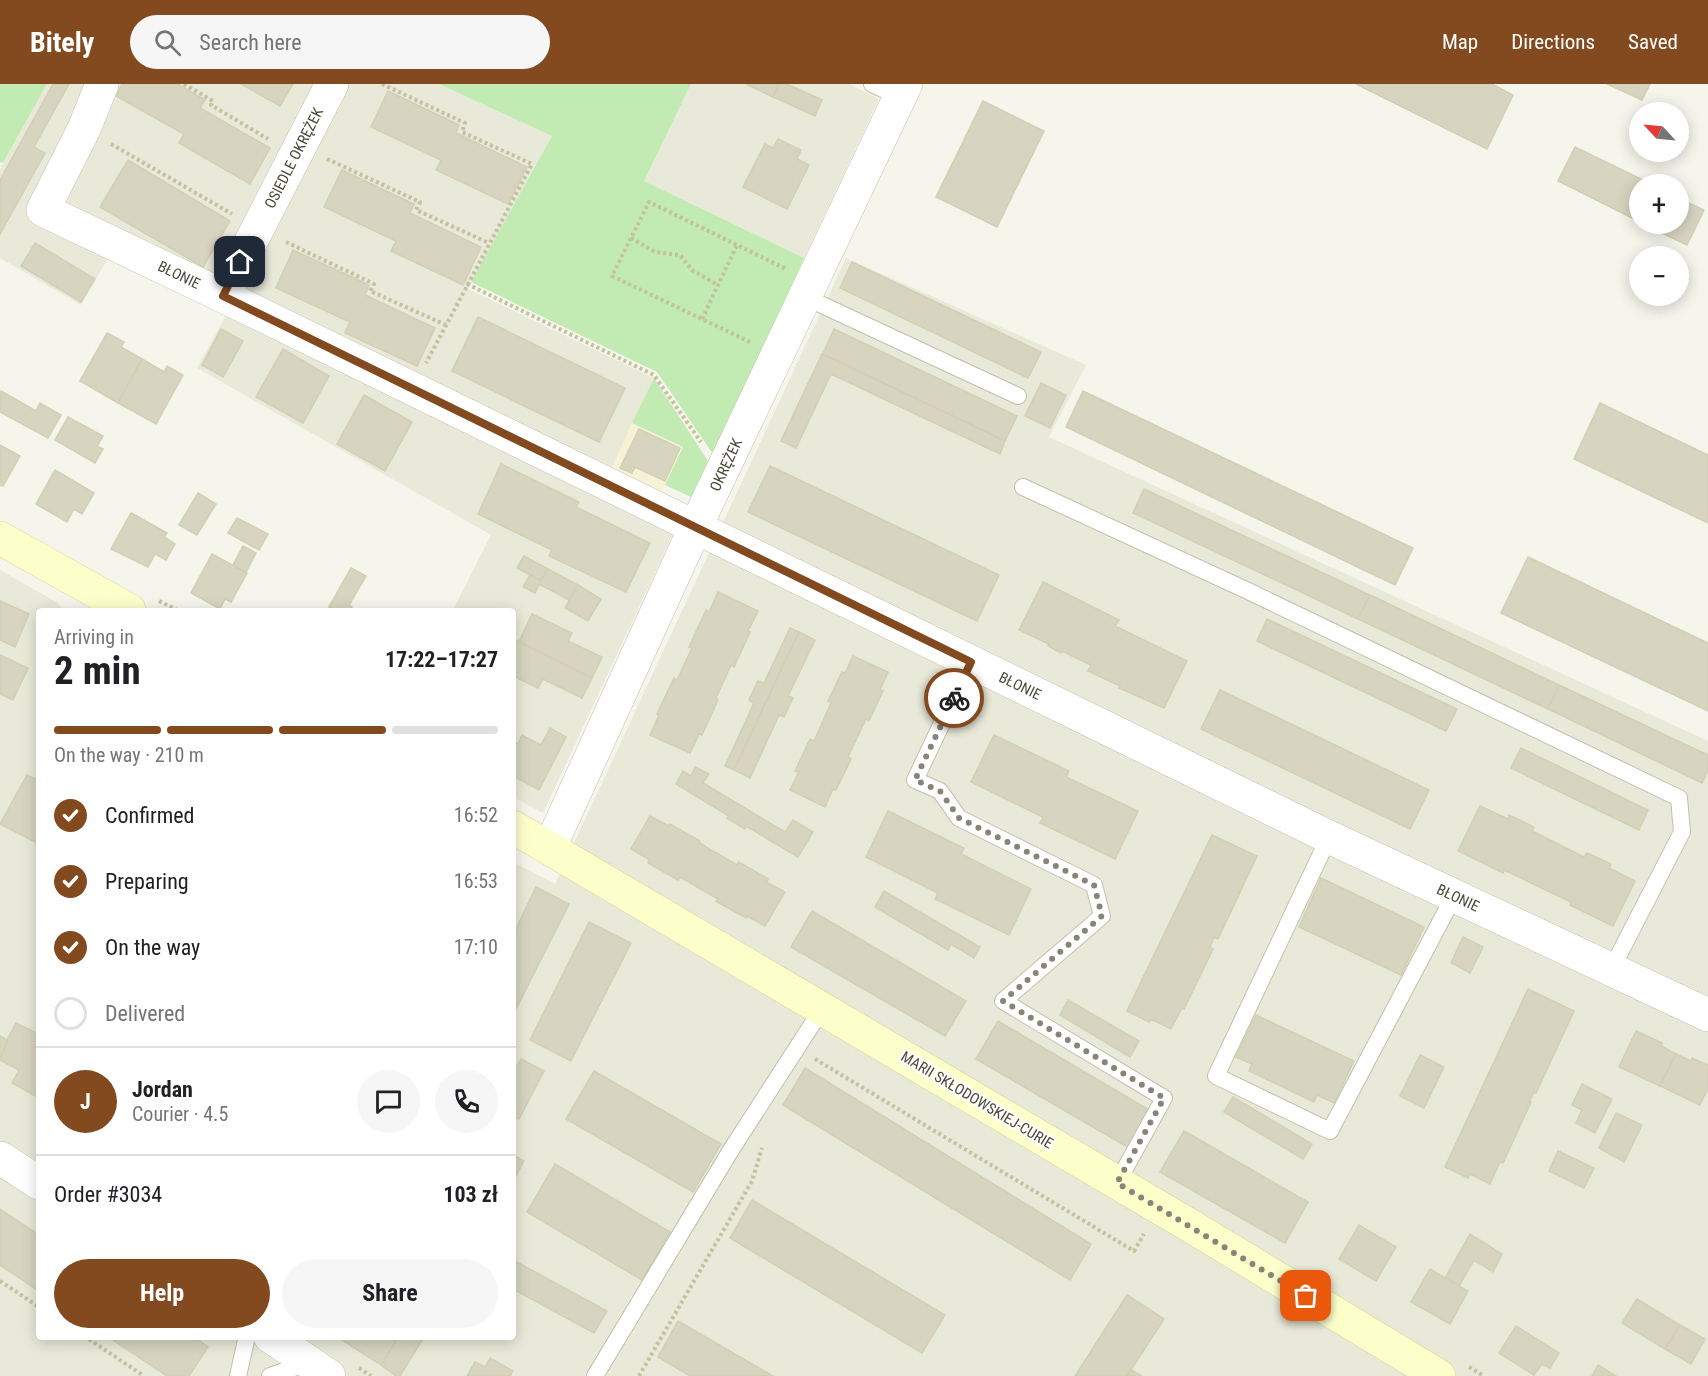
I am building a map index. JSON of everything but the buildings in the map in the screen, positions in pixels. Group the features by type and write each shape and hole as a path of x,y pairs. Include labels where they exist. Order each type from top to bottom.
{"street":[{"path":"84,129 102,84"},
{"name":"OSIEDLE OKRĘŻEK","path":"223,296 332,84"},
{"name":"OKRĘŻEK","path":"550,847 695,528 798,284 893,88"},
{"name":"BŁONIE","path":"84,129 43,210 1329,837 1708,1015"},
{"path":"0,538 125,608"},
{"name":"MARII SKŁODOWSKIEJ-CURIE","path":"516,829 1439,1376"},
{"path":"0,1158 36,1181"},
{"path":"276,1340 318,1370"}],"lane":[{"path":"798,284 1018,396"},
{"path":"1023,487 1246,590 1679,798 1682,832 1611,970"},
{"path":"971,662 915,780 940,791 959,818 1094,885 1102,916 1003,1001 1164,1098 1117,1183"},
{"path":"1329,837 1216,1076 1330,1131 1454,896"},
{"path":"595,1376 731,1150 822,1009"},
{"path":"238,1376 246,1340"},
{"path":"270,1376 318,1370"}],"path":[{"path":"184,84 213,101 211,105 297,150 420,202 416,210 489,243"},
{"path":"382,84 465,123 462,132 532,164 466,284 412,390"},
{"path":"84,129 258,228 374,284 370,291 446,325"},
{"path":"755,344 612,276 649,201 737,245 798,284"},
{"path":"631,238 655,252 680,255 692,270 718,285"},
{"path":"702,319 737,245"},
{"path":"466,284 654,375 707,450"},
{"path":"807,1067 813,1058 1134,1251 1149,1225"},
{"path":"639,1376 752,1181 762,1147"},
{"path":"0,1281 36,1305"},
{"path":"90,1340 144,1376"}],"shaded area":[{"path":"47,84 324,84 221,286 111,253 81,305 0,258 0,169"},
{"path":"337,84 439,84 552,136 468,289 654,378 610,471 230,293"},
{"path":"691,84 849,84 879,99 804,258 644,181"},
{"path":"846,258 1086,365 1049,437 1708,741 1708,1376 0,1376 0,570 58,603 62,608 36,608 36,1340 516,1340 516,864 555,884"},
{"path":"229,310 674,532 543,813 516,799 516,608 454,608 491,535 197,368"},
{"path":"632,423 683,447 660,495 610,471"}],"green space":[{"path":"0,84 47,84 3,163 0,162"},
{"path":"439,84 691,84 644,181 804,258 713,454 657,372 471,282 552,136"},
{"path":"654,378 708,461 691,497 665,485 683,447 632,423"}],"way so far":[{"path":"954,698 915,780 940,791 959,818 1094,885 1102,916 1003,1001 1164,1098 1117,1183 1306,1296"}],"route":[{"path":"240,262 223,296 971,662 954,698"}]}
